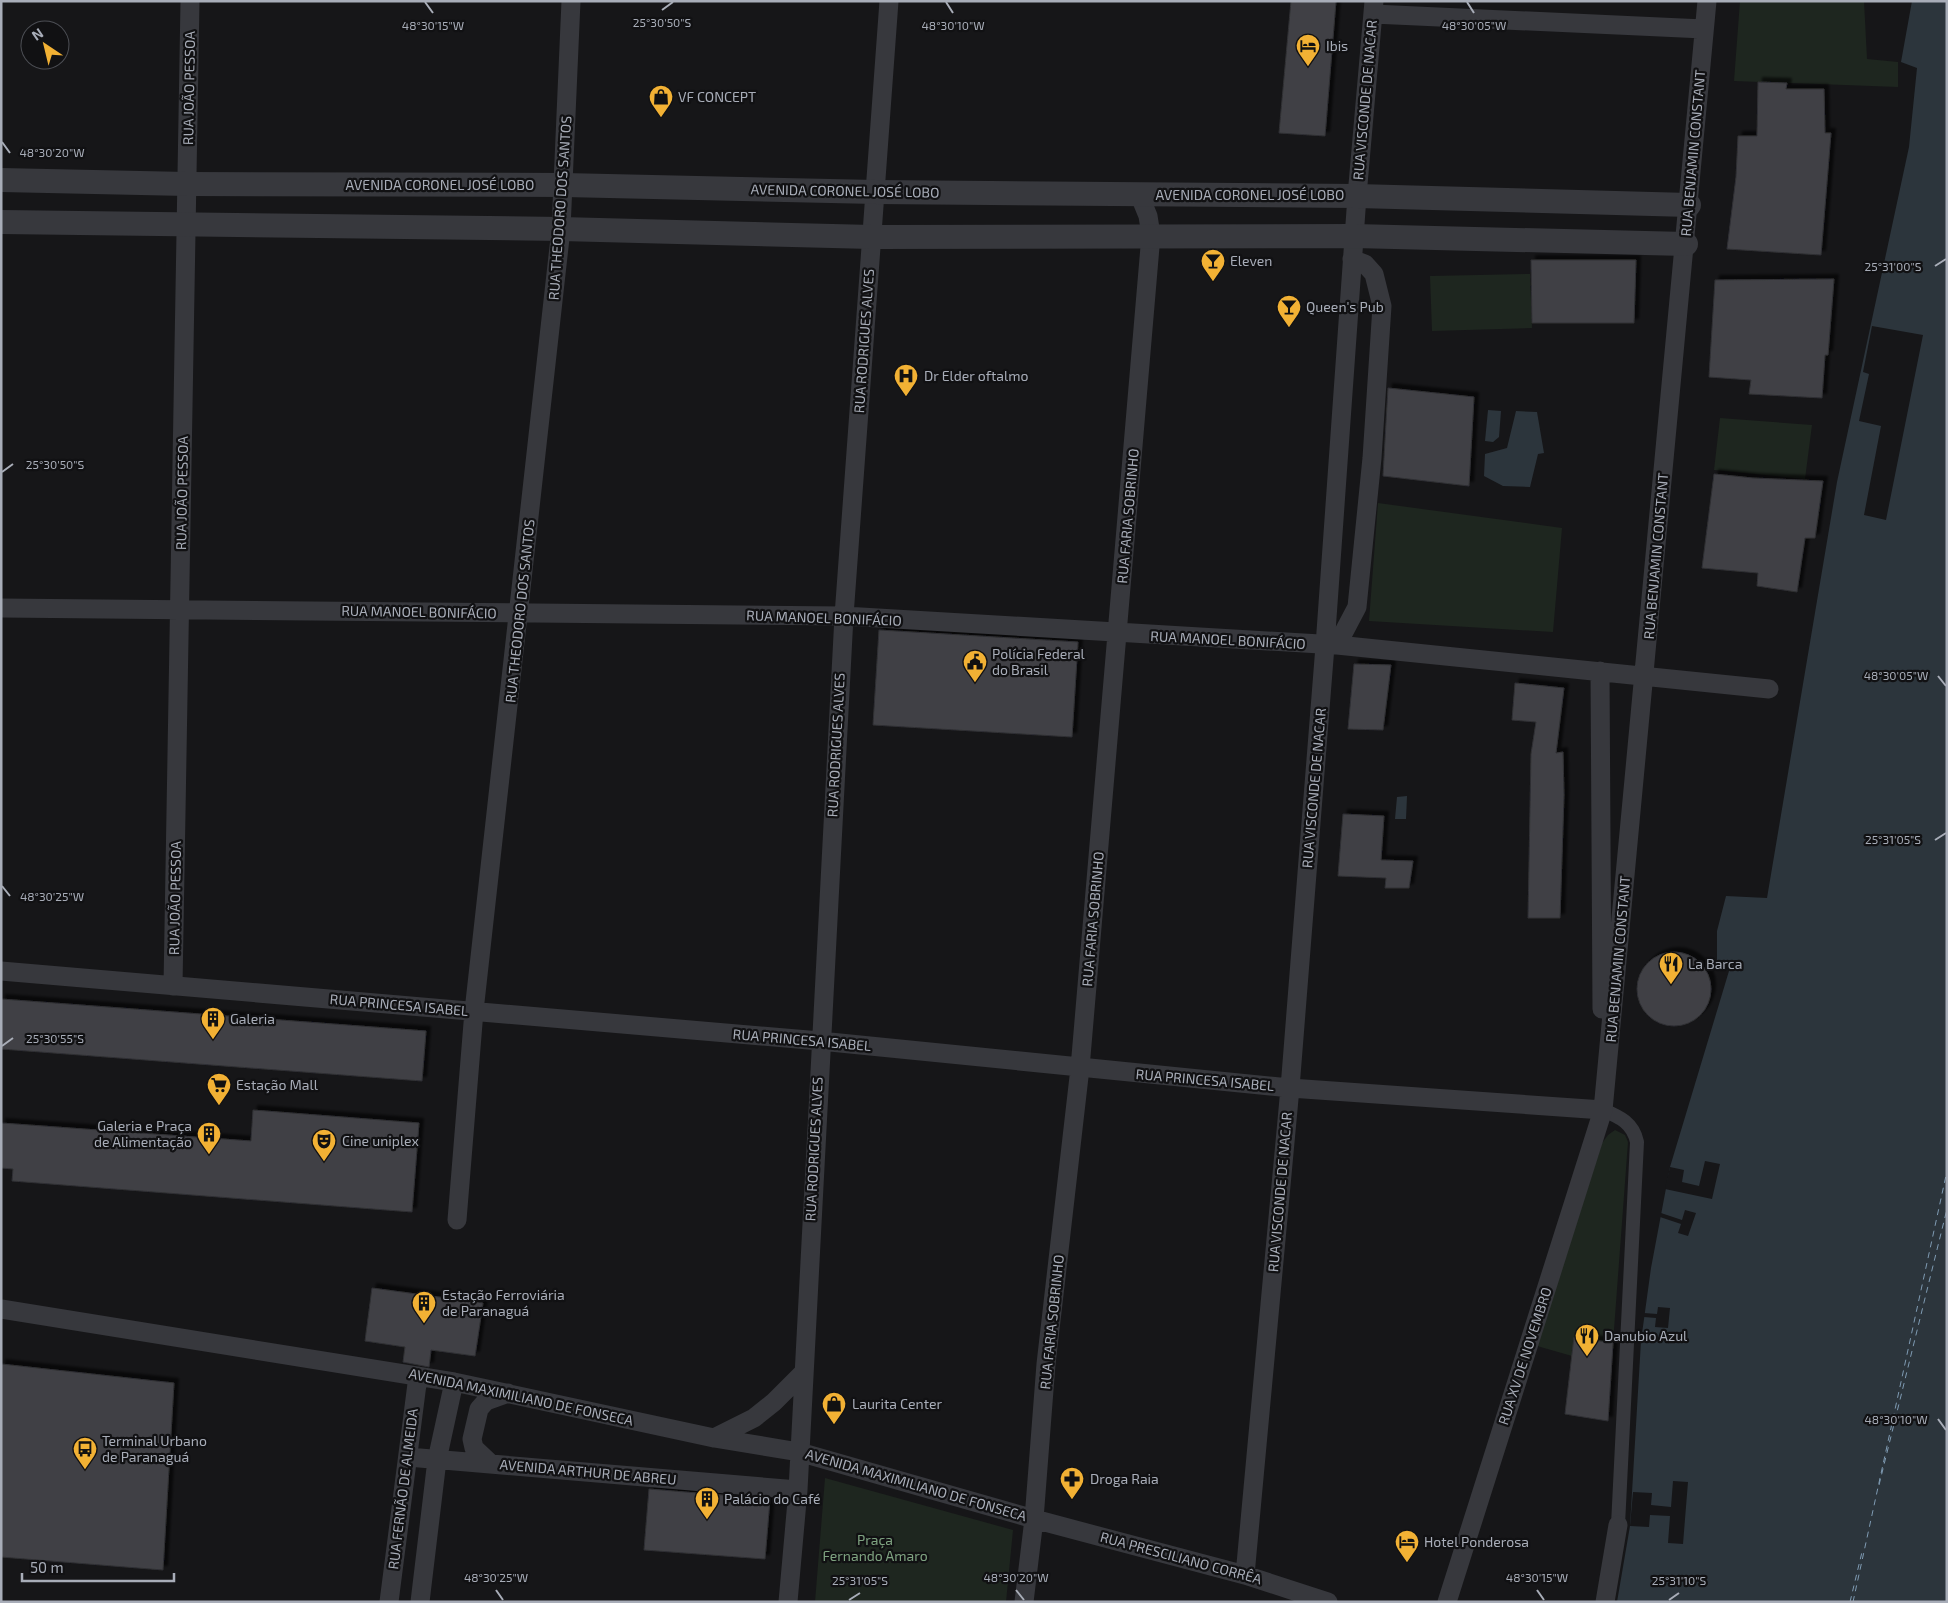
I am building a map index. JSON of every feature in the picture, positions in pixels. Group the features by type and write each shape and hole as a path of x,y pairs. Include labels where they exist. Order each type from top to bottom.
{"street":[{"name":"RUA JOÃO PESSOA","path":"173,986 190,1"},
{"name":"RUA THEODORO DOS SANTOS","path":"458,1220 474,1011 520,613 561,229 571,1"},
{"name":"RUA RODRIGUES ALVES","path":"788,1602 798,1490 820,1041 844,616 876,192 888,1"},
{"name":"RUA BENJAMIN CONSTANT","path":"1603,1110 1686,244 1707,1"},
{"path":"1373,8 1704,30"},
{"name":"RUA VISCONDE DE NACAR","path":"1245,1574 1331,646 1353,248 1373,8"},
{"name":"AVENIDA CORONEL JOSÉ LOBO","path":"1,180 187,184 564,185 876,192 1357,196 1689,205"},
{"name":"RUA FARIA SOBRINHO","path":"1024,1602 1034,1519 1046,1364 1080,1068 1151,235 1148,216 1139,194"},
{"path":"1,222 561,229 872,237 1151,235 1353,248 1686,244"},
{"path":"1331,646 1357,608 1372,458 1382,306 1374,274 1353,248"},
{"name":"RUA MANOEL BONIFÁCIO","path":"1,608 844,616 1331,646 1768,689"},
{"name":"RUA BENJAMIN CONSTANT","path":"1600,671 1603,1110"},
{"name":"RUA PRINCESA ISABEL","path":"1,971 820,1041 1290,1088 1603,1110"},
{"path":"1603,1110 1625,1120 1635,1133 1637,1142 1618,1525 1605,1602"},
{"name":"RUA XV DE NOVEMBRO","path":"1447,1602 1603,1110"},
{"name":"AVENIDA MAXIMILIANO DE FONSECA","path":"1,1309 418,1376 510,1393 714,1438 799,1452 1034,1519"},
{"path":"714,1438 754,1418 774,1402 803,1373"},
{"name":"RUA FERNÃO DE ALMEIDA","path":"389,1602 418,1376"},
{"path":"420,1602 437,1460 454,1382"},
{"path":"491,1464 474,1448 472,1440 479,1409 486,1401 510,1393"},
{"name":"AVENIDA ARTHUR DE ABREU","path":"408,1457 798,1490"},
{"name":"RUA PRESCILIANO CORRÊA","path":"1034,1519 1245,1574 1328,1602"}],"green space":[{"path":"1740,1 1864,1 1867,59 1898,62 1898,87 1734,81"},
{"path":"1530,274 1532,328 1432,331 1430,276"},
{"path":"1720,418 1812,425 1805,479 1714,470"},
{"path":"1378,503 1562,528 1553,632 1369,621"},
{"path":"1615,1130 1625,1135 1628,1142 1613,1343 1574,1337 1572,1356 1537,1346 1602,1143"},
{"name":"Praça Fernando Amaro","path":"825,1478 1013,1530 1006,1602 815,1602"}],"shaded area":[{"path":"1912,1 1947,1 1947,1602 1617,1602 1630,1526 1641,1341 1651,1268 1670,1167 1732,961 1717,960 1717,931 1726,896 1767,898 1837,482 1909,147 1917,68 1901,62"},
{"path":"1488,410 1501,411 1499,437 1493,442 1485,441"},
{"path":"1516,411 1537,412 1544,453 1538,454 1530,487 1503,486 1484,476 1485,454 1507,448"},
{"path":"1407,796 1406,819 1395,819 1397,797"}],"pier":[{"path":"1872,326 1923,335 1886,520 1864,515 1881,426 1859,421 1869,374 1863,372"},
{"path":"1705,1161 1720,1164 1712,1199 1665,1189 1670,1167 1684,1170 1682,1182 1699,1186"},
{"path":"1685,1210 1696,1213 1688,1236 1678,1233 1681,1224 1660,1217 1661,1213 1682,1220"},
{"path":"1658,1307 1670,1308 1668,1328 1655,1327 1656,1318 1644,1317 1644,1313 1657,1314"},
{"path":"1673,1481 1688,1482 1683,1544 1668,1543 1670,1516 1650,1515 1649,1527 1630,1526 1633,1492 1652,1493 1651,1505 1671,1507"}],"building":[{"name":"Ibis","path":"1291,1 1336,1 1325,136 1279,133"},
{"path":"1758,82 1787,83 1786,89 1824,89 1825,133 1831,133 1821,255 1727,249 1736,177 1738,136 1757,136"},
{"path":"1531,260 1636,260 1634,323 1532,323"},
{"path":"1834,279 1828,355 1825,355 1822,398 1749,394 1751,380 1709,377 1715,280"},
{"path":"1388,388 1474,397 1469,486 1383,476"},
{"path":"1714,474 1823,481 1815,538 1805,538 1797,592 1757,586 1758,573 1702,568"},
{"name":"Polícia Federal do Brasil","path":"879,630 1078,642 1072,737 873,725"},
{"path":"1354,664 1391,665 1383,730 1348,729"},
{"path":"1515,683 1564,688 1556,753 1563,752 1564,795 1560,918 1528,918 1531,754 1536,722 1512,720"},
{"path":"1343,814 1384,816 1381,860 1413,861 1409,888 1385,888 1386,878 1338,876"},
{"path":"1674,952 1695,958 1705,968 1711,989 1705,1010 1695,1020 1674,1026 1653,1020 1643,1010 1637,989 1643,968 1653,958"},
{"name":"Galeria","path":"1,999 426,1031 422,1081 1,1049"},
{"name":"Galeria e Praça de Alimentação","path":"253,1110 419,1123 412,1212 12,1181 13,1169 1,1168 1,1123 251,1141"},
{"name":"Estação Ferroviária de Paranaguá","path":"372,1288 483,1303 475,1356 431,1350 429,1367 403,1362 405,1347 365,1341"},
{"path":"1574,1337 1613,1343 1608,1421 1565,1414"},
{"name":"Terminal Urbano de Paranaguá","path":"1,1364 174,1383 163,1570 1,1557"},
{"name":"Palácio do Café","path":"649,1489 770,1499 765,1559 644,1550"}],"ferry route":[{"path":"1853,1602 1947,1171"},
{"path":"1879,1485 1947,1209"},
{"path":"1850,1602 1862,1552"}],"place":[{"name":"Ibis","path":"1308,67"},
{"name":"VF CONCEPT","path":"661,118"},
{"name":"Eleven","path":"1213,282"},
{"name":"Queen's Pub","path":"1289,328"},
{"name":"Dr Elder oftalmo","path":"906,397"},
{"name":"Polícia Federal do Brasil","path":"975,683"},
{"name":"La Barca","path":"1671,985"},
{"name":"Galeria","path":"213,1040"},
{"name":"Estação Mall","path":"219,1106"},
{"name":"Galeria e Praça de Alimentação","path":"209,1155"},
{"name":"Cine uniplex","path":"324,1162"},
{"name":"Estação Ferroviária de Paranaguá","path":"424,1324"},
{"name":"Danubio Azul","path":"1587,1357"},
{"name":"Laurita Center","path":"834,1425"},
{"name":"Terminal Urbano de Paranaguá","path":"85,1470"},
{"name":"Droga Raia","path":"1072,1500"},
{"name":"Palácio do Café","path":"707,1520"},
{"name":"Hotel Ponderosa","path":"1407,1563"}]}
